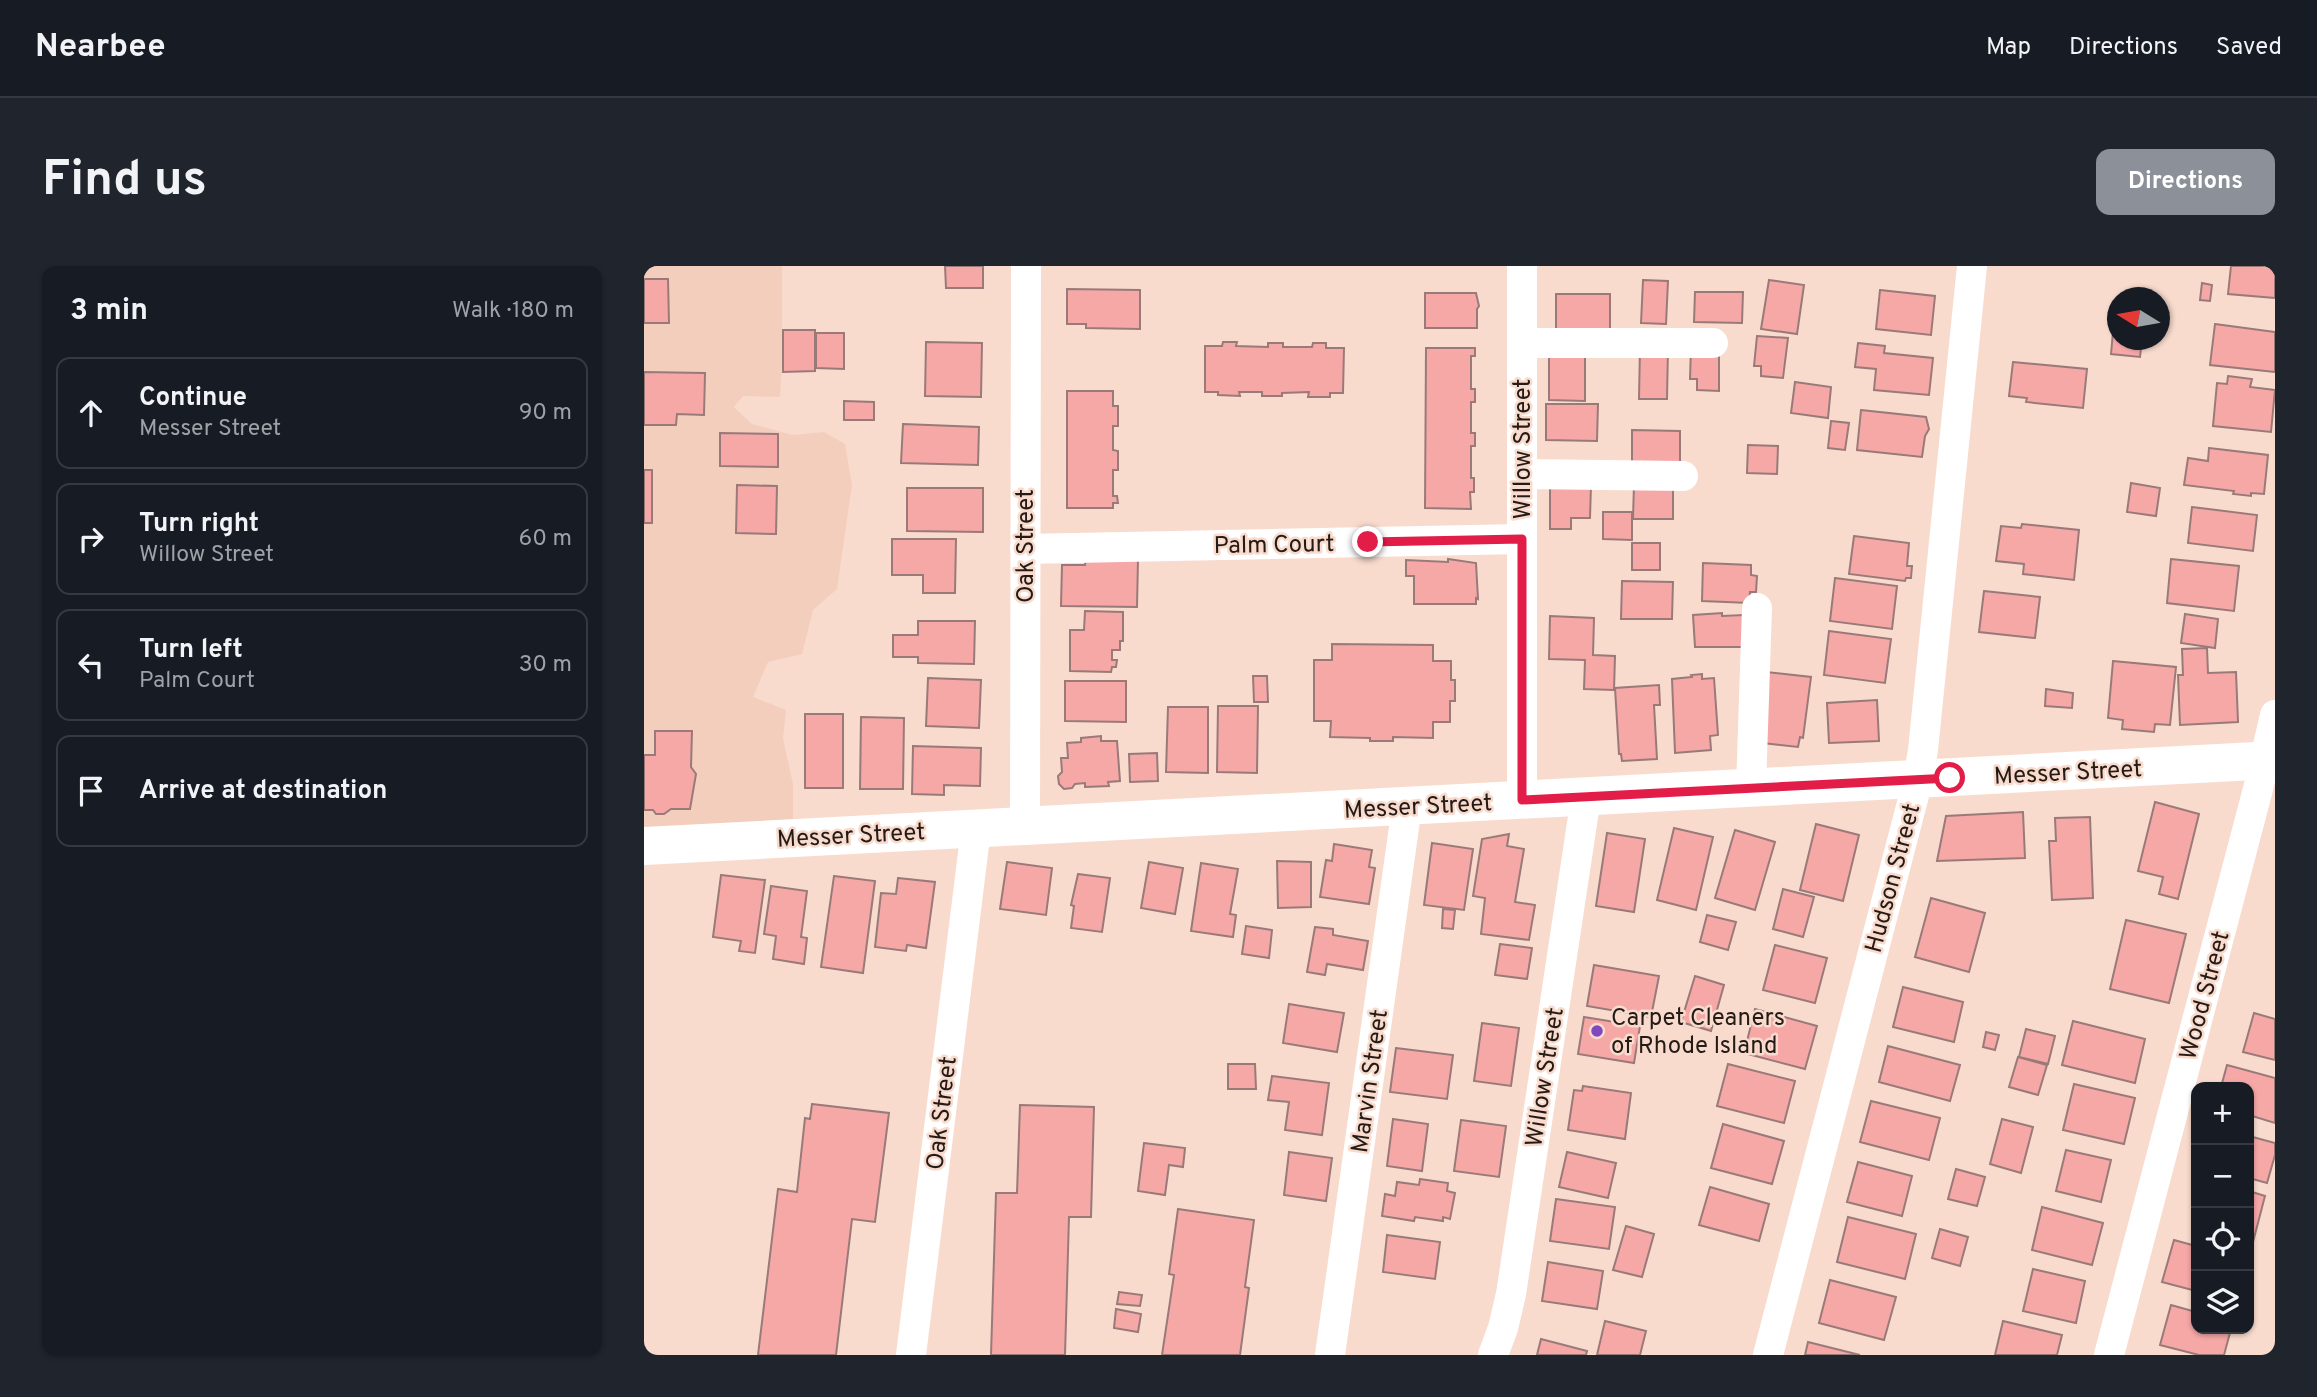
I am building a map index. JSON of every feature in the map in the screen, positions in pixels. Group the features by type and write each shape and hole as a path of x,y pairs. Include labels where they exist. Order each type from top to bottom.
{"street":[{"name":"Oak Street","path":"1025,826 1026,266"},
{"name":"Willow Street","path":"1522,266 1522,800"},
{"name":"Hudson Street","path":"1768,1355 1918,780 1972,266"},
{"path":"1522,343 1713,343"},
{"path":"1522,474 1683,476"},
{"name":"Palm Court","path":"1025,549 1522,539"},
{"path":"1751,788 1757,608"},
{"name":"Wood Street","path":"2109,1355 2270,760 2275,715"},
{"name":"Messer Street","path":"644,846 2270,760"},
{"name":"Willow Street","path":"1493,1355 1511,1294 1586,797"},
{"name":"Marvin Street","path":"1330,1355 1407,806"},
{"name":"Oak Street","path":"911,1355 976,829"}],"shaded area":[{"path":"644,266 782,266 780,397 743,396 734,407 752,424 793,435 824,432 845,444 852,485 837,589 813,610 802,654 768,662 753,697 786,710 783,739 793,784 793,833 644,844"}],"building":[{"path":"945,266 983,266 983,288 946,288"},
{"path":"2231,266 2275,266 2275,298 2228,294"},
{"path":"644,279 668,279 669,323 644,323"},
{"path":"1643,280 1668,281 1666,324 1641,323"},
{"path":"1769,280 1804,285 1797,334 1761,329"},
{"path":"2202,283 2212,285 2210,301 2200,300"},
{"path":"1067,289 1140,290 1140,329 1086,328 1086,324 1067,324"},
{"path":"1880,290 1935,296 1931,335 1876,329"},
{"path":"1695,292 1743,292 1742,323 1694,322"},
{"path":"1425,293 1476,293 1479,306 1477,328 1425,328"},
{"path":"1556,294 1610,294 1610,333 1556,333"},
{"path":"2215,324 2275,332 2275,372 2210,365"},
{"path":"783,330 815,330 815,371 783,372"},
{"path":"816,333 844,333 844,369 816,368"},
{"path":"1757,336 1788,338 1783,378 1761,376 1761,366 1754,366"},
{"path":"926,342 982,343 981,397 925,396"},
{"path":"1223,342 1237,342 1236,346 1268,347 1268,343 1283,343 1283,347 1312,347 1313,343 1326,343 1326,348 1344,348 1343,393 1330,393 1330,397 1308,397 1309,392 1262,396 1262,392 1239,392 1240,396 1205,392 1205,346 1222,346"},
{"path":"1858,343 1885,346 1884,353 1933,358 1929,395 1874,390 1876,369 1855,367"},
{"path":"1719,346 1719,391 1697,390 1697,379 1690,379 1691,347"},
{"path":"1640,347 1668,348 1667,399 1639,399"},
{"path":"1426,348 1475,348 1475,356 1471,356 1471,389 1475,389 1475,402 1471,402 1471,433 1475,433 1475,446 1471,446 1474,492 1470,492 1471,509 1425,508"},
{"path":"2111,350 2141,350 2140,357 2111,354"},
{"path":"1549,353 1585,353 1585,401 1549,400"},
{"path":"2013,362 2087,369 2083,408 2026,402 2027,398 2009,396"},
{"path":"644,372 705,373 704,415 677,414 676,425 644,425"},
{"path":"2228,376 2252,379 2250,387 2275,390 2271,432 2213,426 2217,383 2227,384"},
{"path":"1795,382 1831,387 1828,418 1791,413"},
{"path":"1067,391 1113,391 1113,406 1118,406 1118,426 1113,426 1113,450 1118,451 1118,470 1113,470 1113,496 1117,496 1118,503 1113,503 1113,508 1067,508"},
{"path":"844,401 874,402 874,420 844,420"},
{"path":"1546,404 1598,404 1597,441 1546,440"},
{"path":"1861,410 1926,417 1929,429 1925,436 1922,457 1857,450"},
{"path":"1831,421 1849,423 1845,450 1828,448"},
{"path":"903,424 979,427 978,465 901,463"},
{"path":"1632,430 1680,431 1680,464 1632,464"},
{"path":"720,433 778,434 778,467 720,466"},
{"path":"1748,445 1778,446 1777,474 1747,473"},
{"path":"2209,448 2268,455 2264,494 2233,494 2234,491 2184,485 2188,458 2208,461"},
{"path":"644,470 652,470 652,523 644,523"},
{"path":"2131,483 2160,488 2156,516 2127,512"},
{"path":"1634,484 1673,484 1673,519 1633,519"},
{"path":"737,485 777,486 776,534 736,533"},
{"path":"1550,485 1591,485 1590,518 1571,518 1571,529 1550,529"},
{"path":"907,488 983,488 983,532 907,531"},
{"path":"2192,507 2257,515 2253,551 2188,543"},
{"path":"1603,512 1632,512 1632,540 1603,539"},
{"path":"2022,524 2079,530 2074,580 2023,574 2024,564 1996,561 2001,526 2021,528"},
{"path":"1854,536 1909,543 1907,566 1912,566 1911,578 1906,578 1905,581 1849,574"},
{"path":"892,539 956,539 955,593 923,593 923,575 892,575"},
{"path":"1632,543 1660,543 1660,570 1632,570"},
{"path":"1086,558 1138,559 1137,607 1061,606 1062,565 1085,565"},
{"path":"1448,559 1476,563 1476,604 1414,604 1414,576 1406,576 1406,560 1448,562"},
{"path":"2171,559 2239,566 2234,611 2167,603"},
{"path":"1703,563 1751,565 1751,575 1757,576 1756,592 1750,592 1749,603 1702,601"},
{"path":"1835,578 1897,586 1892,629 1830,621"},
{"path":"1622,581 1673,582 1672,619 1621,619"},
{"path":"1984,591 2040,597 2035,638 1979,632"},
{"path":"1085,611 1123,612 1123,641 1120,641 1120,650 1112,650 1112,660 1117,660 1116,667 1112,667 1111,672 1070,671 1070,630 1084,630"},
{"path":"1722,613 1722,616 1744,615 1746,647 1695,647 1693,615"},
{"path":"2185,614 2218,619 2215,648 2181,643"},
{"path":"1550,616 1594,618 1593,655 1615,656 1614,690 1584,689 1585,660 1549,659"},
{"path":"918,621 975,621 974,664 918,663 918,657 893,657 893,635 918,635"},
{"path":"1829,631 1891,639 1885,683 1824,675"},
{"path":"1332,644 1433,645 1433,661 1451,661 1455,701 1450,701 1450,722 1433,722 1433,738 1393,737 1393,741 1370,741 1370,738 1330,737 1331,721 1314,721 1314,660 1332,660"},
{"path":"2207,648 2208,673 2236,672 2238,722 2180,725 2178,675 2183,675 2182,649"},
{"path":"2113,661 2176,667 2170,725 2155,724 2154,732 2122,729 2123,720 2108,718"},
{"path":"1766,672 1811,677 1803,738 1800,737 1798,747 1763,743"},
{"path":"1702,674 1702,679 1714,678 1718,735 1710,736 1711,750 1675,753 1672,679"},
{"path":"1253,676 1267,676 1268,702 1254,702"},
{"path":"928,678 981,680 979,728 926,726"},
{"path":"1065,681 1126,681 1126,722 1065,721"},
{"path":"1659,685 1660,705 1654,705 1657,759 1622,761 1619,754 1615,688"},
{"path":"2046,689 2073,693 2072,708 2045,706"},
{"path":"1877,700 1879,741 1829,743 1827,703"},
{"path":"1218,706 1258,706 1257,773 1217,772"},
{"path":"1168,707 1208,707 1208,773 1166,772"},
{"path":"805,714 843,714 843,788 805,788"},
{"path":"861,717 904,718 903,789 860,789"},
{"path":"655,731 692,731 691,767 696,774 690,809 671,809 664,814 644,810 644,755 655,755"},
{"path":"1101,736 1101,741 1117,741 1120,781 1108,782 1109,786 1085,787 1085,783 1075,784 1072,788 1064,789 1059,784 1058,776 1062,772 1061,758 1068,758 1067,743"},
{"path":"913,746 981,748 980,786 944,785 944,795 912,794"},
{"path":"1157,753 1158,781 1130,782 1129,754"},
{"path":"2155,802 2199,814 2178,899 2159,894 2163,877 2138,871"},
{"path":"2023,812 2025,858 1937,861 1946,816"},
{"path":"2090,817 2093,898 2052,900 2049,841 2056,841 2055,818"},
{"path":"1816,824 1859,835 1843,901 1800,890"},
{"path":"1674,828 1713,837 1696,910 1657,900"},
{"path":"1735,830 1775,842 1755,910 1715,898"},
{"path":"1607,833 1645,839 1634,912 1596,906"},
{"path":"1509,834 1507,846 1524,849 1515,902 1535,905 1529,940 1481,934 1485,898 1473,896 1482,839"},
{"path":"1432,843 1473,849 1464,910 1424,905"},
{"path":"1334,844 1372,850 1369,867 1375,868 1369,904 1320,897 1326,860 1332,861"},
{"path":"1277,861 1311,862 1311,907 1278,908"},
{"path":"1007,862 1052,868 1046,915 1000,909"},
{"path":"1149,862 1183,868 1175,914 1141,908"},
{"path":"1201,863 1238,869 1230,914 1236,915 1233,937 1191,931"},
{"path":"1078,874 1110,878 1102,932 1071,928 1074,906 1071,905"},
{"path":"721,875 765,880 755,953 739,951 741,941 713,937"},
{"path":"834,876 875,881 863,973 821,967"},
{"path":"898,878 935,882 926,948 907,945 906,951 875,947 881,893 896,894"},
{"path":"771,886 807,891 801,937 807,938 804,964 773,959 776,936 764,934"},
{"path":"1783,889 1814,897 1803,937 1773,929"},
{"path":"1931,898 1985,913 1969,972 1915,957"},
{"path":"1443,909 1455,910 1453,929 1442,928"},
{"path":"1707,915 1736,922 1728,950 1700,942"},
{"path":"2126,920 2186,934 2169,1003 2110,989"},
{"path":"1246,926 1272,930 1269,958 1242,954"},
{"path":"1315,927 1333,929 1333,935 1368,941 1363,970 1327,964 1325,975 1307,972"},
{"path":"1500,944 1532,948 1527,979 1495,975"},
{"path":"1775,945 1827,958 1815,1003 1763,990"},
{"path":"1594,965 1659,976 1651,1017 1587,1006"},
{"path":"1695,976 1724,985 1711,1031 1681,1022"},
{"path":"1903,987 1963,1002 1954,1042 1893,1027"},
{"path":"1289,1004 1344,1013 1337,1052 1283,1043"},
{"path":"1755,1009 1817,1026 1805,1069 1744,1053"},
{"path":"2254,1013 2275,1019 2275,1060 2243,1052"},
{"path":"1584,1017 1640,1026 1634,1063 1578,1054"},
{"path":"2073,1021 2145,1039 2135,1083 2062,1065"},
{"path":"1482,1023 1519,1028 1511,1086 1474,1081"},
{"path":"2026,1029 2055,1036 2048,1064 2019,1057"},
{"path":"1986,1032 1999,1035 1995,1050 1983,1047"},
{"path":"1888,1046 1960,1065 1950,1101 1879,1082"},
{"path":"1396,1048 1453,1055 1447,1099 1390,1092"},
{"path":"2018,1057 2047,1065 2038,1095 2009,1087"},
{"path":"1228,1064 1255,1064 1256,1089 1228,1089"},
{"path":"1728,1064 1795,1081 1784,1123 1717,1106"},
{"path":"2227,1065 2275,1078 2275,1123 2254,1117 2254,1082 2222,1082"},
{"path":"1272,1076 1329,1083 1322,1135 1285,1130 1289,1102 1268,1100"},
{"path":"2074,1084 2135,1098 2124,1144 2063,1130"},
{"path":"1583,1086 1631,1093 1625,1139 1568,1130 1574,1090 1582,1091"},
{"path":"1871,1101 1940,1118 1929,1160 1860,1142"},
{"path":"812,1104 889,1113 875,1222 852,1219 836,1355 758,1355 778,1189 797,1192 805,1118 810,1119"},
{"path":"1020,1105 1094,1107 1091,1217 1069,1217 1065,1355 991,1355 996,1193 1017,1193"},
{"path":"1393,1119 1428,1124 1422,1171 1387,1166"},
{"path":"2002,1119 2033,1127 2021,1173 1990,1164"},
{"path":"1461,1120 1506,1126 1499,1177 1454,1171"},
{"path":"1723,1124 1784,1141 1772,1184 1711,1168"},
{"path":"2254,1137 2275,1143 2275,1155 2267,1183 2254,1179"},
{"path":"1144,1143 1185,1148 1183,1167 1169,1165 1165,1195 1138,1191"},
{"path":"2066,1150 2111,1160 2101,1202 2056,1191"},
{"path":"1289,1152 1332,1158 1326,1201 1284,1195"},
{"path":"1567,1152 1616,1163 1608,1198 1559,1187"},
{"path":"1858,1162 1912,1176 1902,1216 1847,1202"},
{"path":"1956,1169 1985,1177 1977,1206 1948,1199"},
{"path":"1420,1179 1448,1183 1447,1191 1455,1193 1450,1219 1443,1217 1443,1221 1415,1217 1414,1221 1382,1216 1385,1194 1395,1196 1397,1182 1419,1185"},
{"path":"1710,1187 1769,1204 1759,1241 1699,1225"},
{"path":"2254,1193 2265,1196 2254,1238"},
{"path":"1556,1199 1615,1207 1609,1249 1550,1241"},
{"path":"2042,1207 2103,1223 2092,1265 2032,1250"},
{"path":"1178,1209 1254,1220 1240,1355 1162,1355 1174,1275 1169,1274"},
{"path":"1848,1217 1916,1234 1905,1279 1837,1262"},
{"path":"1626,1226 1654,1234 1642,1277 1613,1270"},
{"path":"1940,1229 1968,1237 1960,1266 1932,1258"},
{"path":"1387,1235 1440,1242 1435,1279 1383,1272"},
{"path":"2174,1240 2191,1245 2191,1290 2162,1282"},
{"path":"1548,1262 1603,1271 1597,1309 1542,1301"},
{"path":"2033,1269 2085,1281 2076,1323 2023,1311"},
{"path":"1830,1280 1896,1297 1884,1340 1819,1323"},
{"path":"1119,1292 1142,1295 1140,1306 1117,1304"},
{"path":"2171,1305 2191,1311 2191,1334 2230,1334 2224,1355 2199,1355 2160,1345"},
{"path":"1116,1309 1141,1314 1138,1332 1114,1328"},
{"path":"1605,1321 1646,1331 1640,1355 1597,1355"},
{"path":"2003,1321 2062,1335 2057,1355 1995,1355"},
{"path":"1541,1339 1587,1351 1586,1355 1537,1355"},
{"path":"1808,1342 1860,1355 1805,1355"}],"place":[{"name":"Carpet Cleaners of Rhode Island","path":"1597,1031"}],"route":[{"path":"1368,542 1522,539 1522,800 1950,778"}]}
